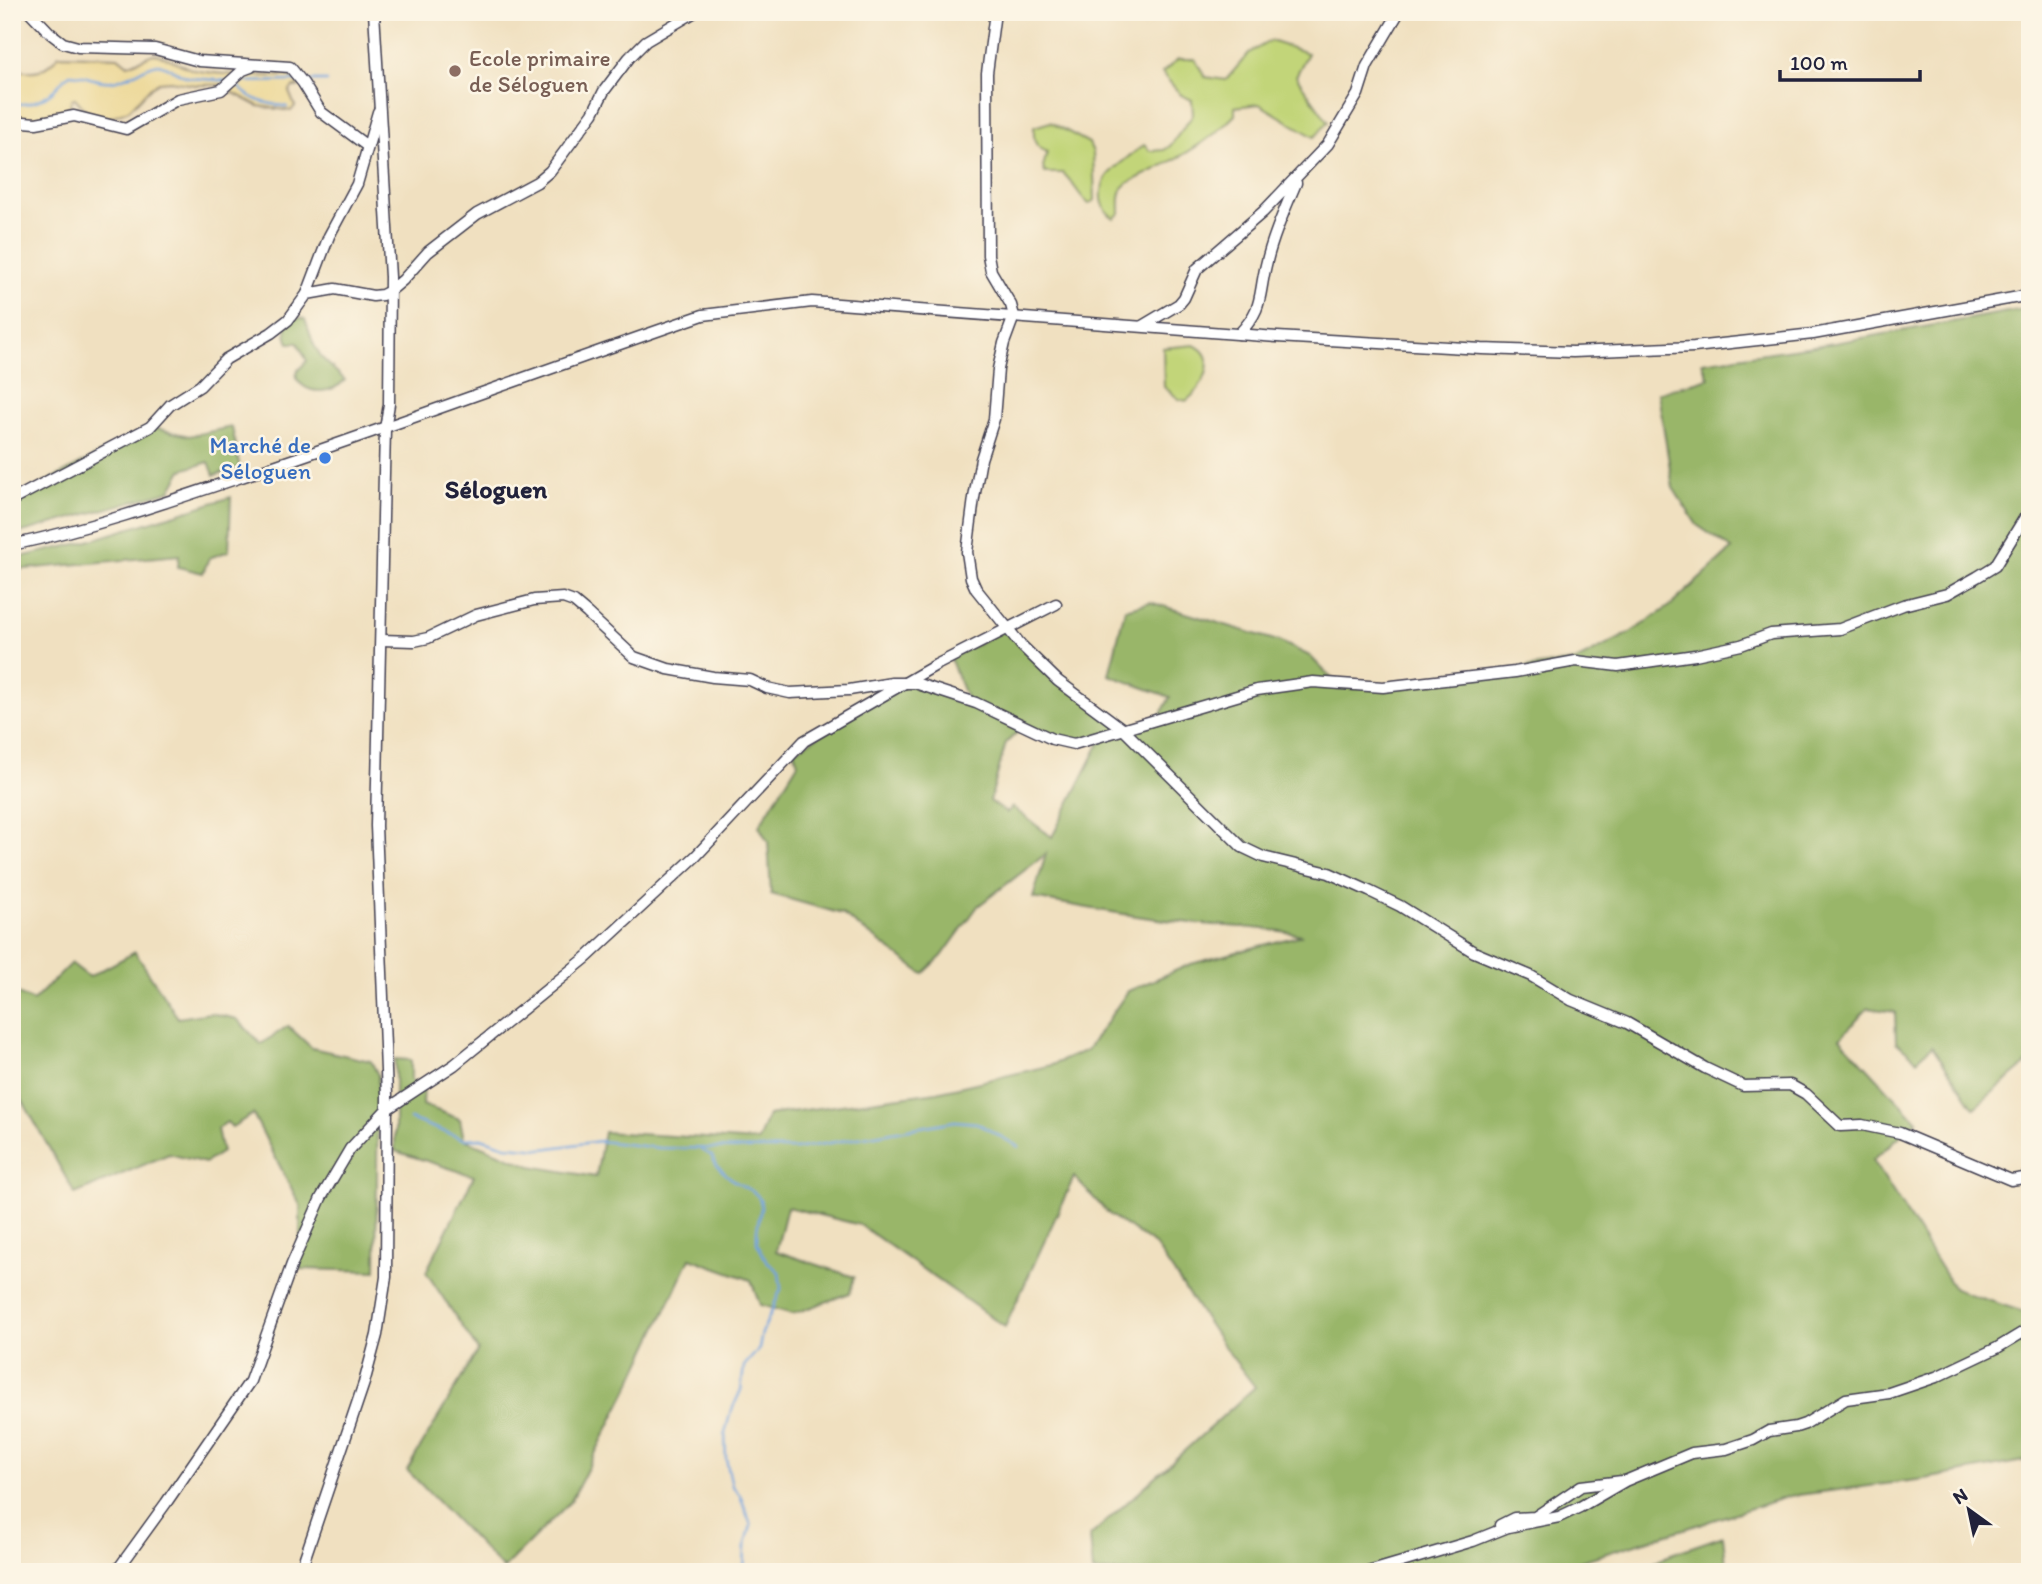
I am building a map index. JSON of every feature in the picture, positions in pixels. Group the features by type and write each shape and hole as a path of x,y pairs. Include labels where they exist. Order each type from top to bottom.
{"street":[{"path":"30,12 63,43 78,47 155,49 199,61 289,67 303,83 321,112 367,146"},
{"path":"300,1572 364,1383 377,1335 386,1277 387,1109 376,826 384,429 389,404 390,291 374,12"},
{"path":"307,294 335,289 382,296 390,291 428,252 477,214 537,182 550,171 629,58 646,41 695,12"},
{"path":"995,12 987,72 988,255 991,271 1011,305 1014,316 998,369 994,419 981,459 967,552 971,578 976,589 1007,628 1058,681 1124,730 1242,847 1263,857 1329,873 1369,891 1400,906 1474,952 1531,976 1571,1000 1627,1023 1743,1086 1790,1085 1806,1094 1840,1126 1862,1125 1900,1133 2011,1180 2030,1177"},
{"path":"1142,326 1179,304 1197,270 1263,212 1328,144 1358,94 1367,66 1399,12"},
{"path":"12,121 36,123 74,116 125,129 178,99 221,90 243,71 257,65"},
{"path":"12,500 150,427 170,405 200,386 226,359 288,320 307,294 329,236 357,184 380,106"},
{"path":"1239,334 1250,323 1261,299 1266,265 1298,177"},
{"path":"12,545 116,518 384,429 703,315 812,302 1432,347 1564,352 1694,347 1813,334 2030,295"},
{"path":"381,640 428,638 476,615 534,600 563,598 578,605 634,657 668,669 750,680 767,688 790,693 915,683 976,703 1052,739 1074,744 1257,690 1313,682 1383,687 1502,674 1576,661 1618,666 1695,655 1741,645 1771,634 1840,629 1903,605 1947,594 1995,566 2030,509"},
{"path":"116,1572 250,1381 292,1264 321,1198 350,1149 387,1109 454,1065 586,958 696,856 804,741 905,683 1056,604"},
{"path":"1368,1572 1508,1527 1559,1517 1625,1481 1692,1453 1726,1448 1753,1440 1769,1430 1805,1424 1846,1399 1889,1393 1936,1377 1997,1348 2030,1328"},
{"path":"1488,1535 1514,1518 1535,1517 1581,1486 1625,1481"}],"green space":[{"path":"1270,41 1308,53 1296,76 1328,122 1314,137 1259,104 1235,107 1235,115 1211,137 1126,184 1121,194 1120,213 1114,218 1109,214 1103,205 1102,194 1108,175 1144,145 1150,151 1164,150 1170,146 1193,115 1192,100 1181,95 1162,73 1178,59 1195,59 1205,77 1226,80 1249,53"},
{"path":"1050,122 1089,143 1093,152 1095,200 1089,204 1063,173 1045,173 1043,167 1047,152 1036,143 1034,127"},
{"path":"2030,308 2030,1061 1974,1108 1932,1046 1917,1060 1896,1042 1895,1012 1868,1008 1840,1038 1917,1121 1873,1160 1954,1289 2030,1314 2030,1460 1925,1479 1790,1496 1546,1572 1211,1572 1204,1566 1196,1572 1093,1572 1090,1536 1255,1387 1220,1341 1155,1245 1110,1215 1074,1177 1005,1327 860,1225 787,1207 776,1251 854,1277 850,1293 793,1314 760,1305 751,1280 690,1258 571,1501 503,1569 407,1470 478,1350 426,1272 474,1176 395,1151 395,1059 411,1060 411,1081 424,1084 423,1105 460,1119 464,1139 531,1166 596,1177 604,1132 758,1141 768,1115 937,1092 1052,1065 1087,1050 1128,991 1191,964 1302,935 1108,912 1033,898 1046,854 978,906 942,956 923,974 842,914 771,894 768,842 759,826 798,763 794,751 905,683 966,698 950,658 1007,628 1021,645 1124,730 1158,720 1170,697 1109,675 1125,609 1150,602 1281,642 1310,656 1337,684 1383,687 1576,661 1630,633 1670,606 1732,549 1697,525 1673,488 1658,393 1709,378 1702,362 1834,343","holes":["1024,726 1074,744 1103,737 1052,837 1012,807 1007,813 990,801 1006,743"]},
{"path":"291,316 305,319 314,345 322,358 345,380 340,385 319,391 300,383 296,377 298,370 307,361 298,343 289,343 287,339 286,330"},
{"path":"1194,345 1202,350 1208,365 1203,381 1186,401 1164,387 1163,348"},
{"path":"150,427 189,436 232,427 240,468 214,475 209,462 182,470 170,491 12,535 12,500"},
{"path":"231,497 229,551 209,558 203,573 178,567 179,555 14,570 12,559 85,542"},
{"path":"135,952 178,1018 210,1013 237,1019 261,1044 288,1026 312,1048 371,1061 378,1075 376,1271 300,1269 300,1205 253,1114 232,1127 227,1122 217,1129 222,1152 205,1163 169,1154 75,1194 12,1082 12,991 33,1001 71,963 89,977"},
{"path":"1723,1536 1727,1572 1637,1572 1671,1554"}],"sand":[{"path":"153,54 205,72 294,76 299,87 293,87 289,92 295,106 291,111 258,106 219,85 170,81 159,82 129,110 109,118 89,114 75,98 72,99 66,116 12,121 12,71 40,70 59,55 118,57 128,65"}],"waterway":[{"path":"12,102 23,104 45,97 70,74 112,81 158,64 188,77 226,81"},
{"path":"236,82 296,81"},
{"path":"306,81 327,81"},
{"path":"235,83 253,98 287,107"},
{"path":"410,1119 464,1139 481,1138 506,1146 543,1149 600,1141 659,1148 795,1149 955,1121 977,1123 1019,1147"},
{"path":"701,1150 711,1155 718,1167 734,1181 760,1199 757,1243 766,1260 779,1272 781,1289 762,1333 759,1349 744,1366 741,1390 725,1433 726,1459 732,1486 740,1495 751,1525 745,1547 744,1572"}],"place":[{"name":"Ecole primaire de Séloguen","path":"455,71"},
{"name":"Marché de Séloguen","path":"325,458"}],"district":[{"name":"Séloguen","path":"496,489"}]}
